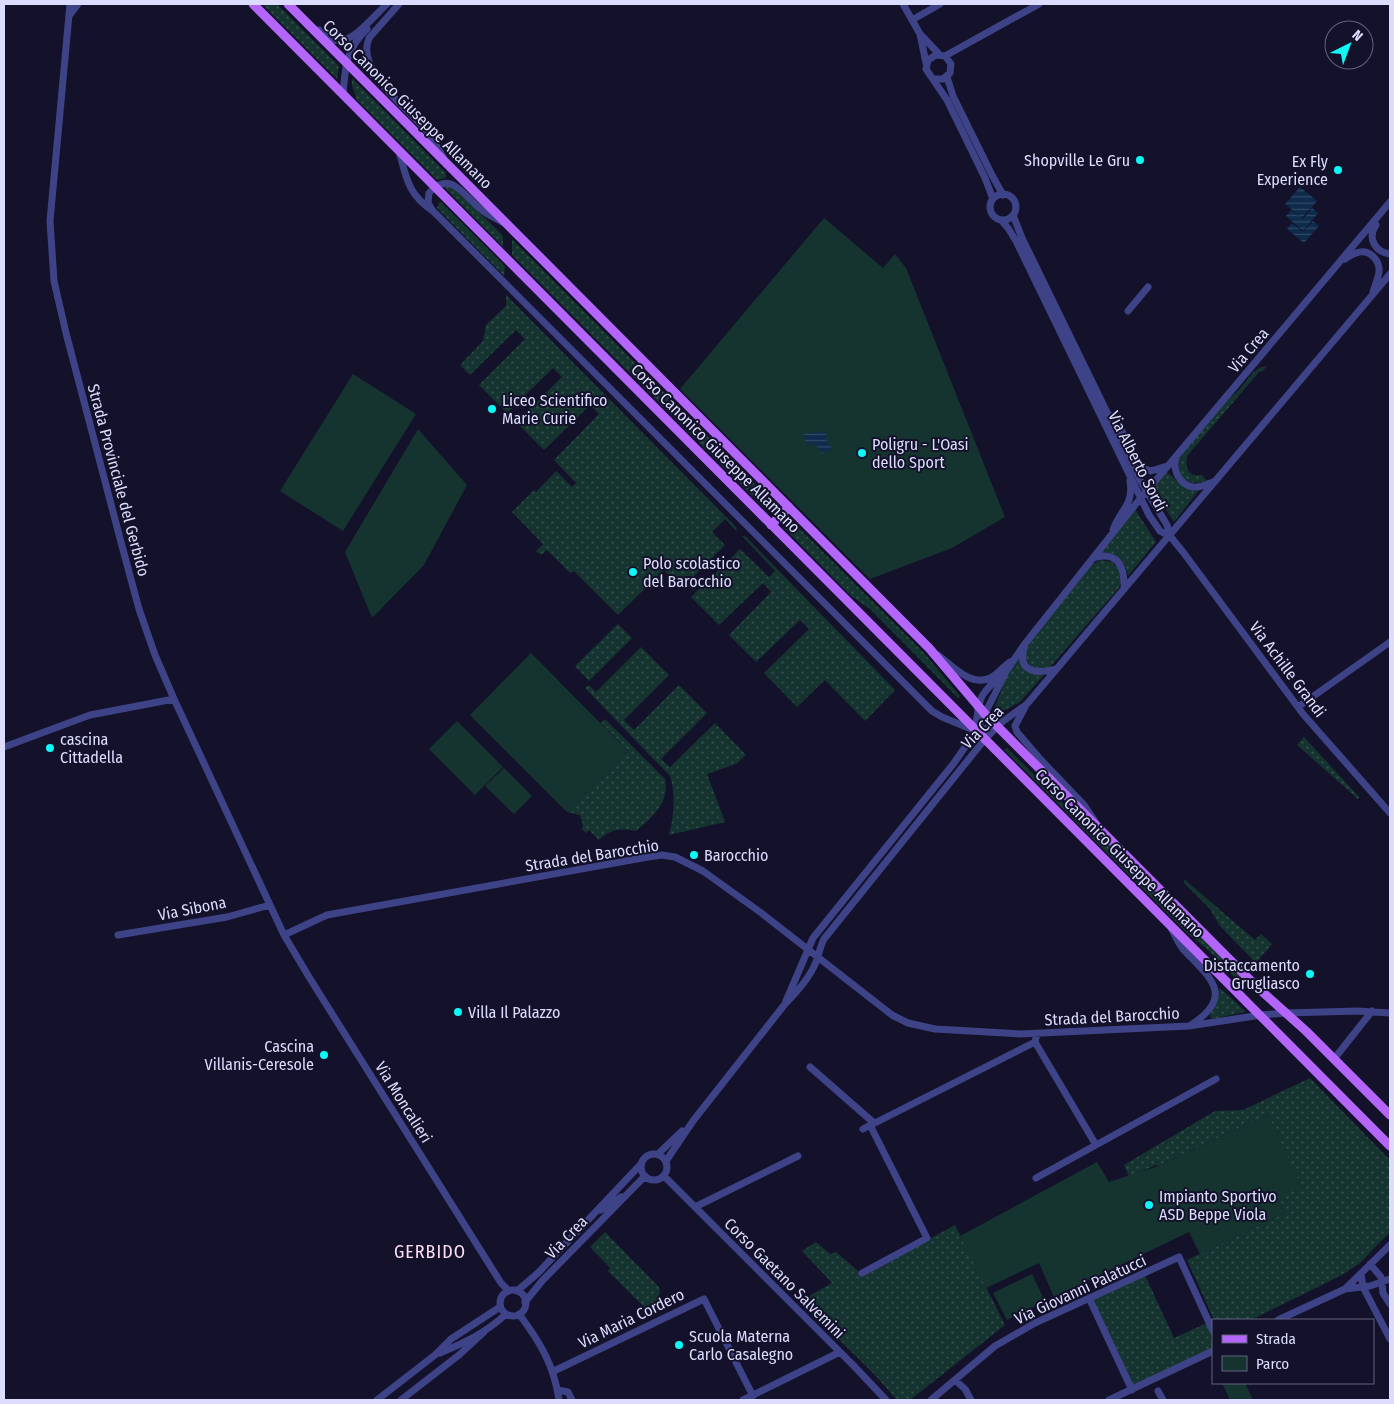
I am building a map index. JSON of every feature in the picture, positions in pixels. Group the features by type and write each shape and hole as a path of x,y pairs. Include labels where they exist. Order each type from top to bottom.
{"main road":[{"name":"Corso Canonico Giuseppe Allamano","path":"253,4 1390,1146"},
{"name":"Corso Canonico Giuseppe Allamano","path":"288,4 928,648 985,714 1100,830 1258,988 1334,1059 1390,1115"},
{"path":"771,525 789,507"}],"street":[{"name":"Strada Provinciale del Gerbido","path":"70,4 50,221 54,281 79,386 139,610 174,699 284,935"},
{"path":"69,16 78,4"},
{"path":"299,15 325,35 338,41 353,36 387,4"},
{"path":"343,95 346,63 357,40 393,4"},
{"path":"398,4 369,38 366,44 368,58 371,67 384,86 427,130 447,164"},
{"name":"Via Alberto Sordi","path":"903,4 920,34 950,62 950,73 947,77 954,96 1003,195 1010,197 1015,204 1016,210 1013,215 1129,475 1167,525 1170,536"},
{"path":"912,20 940,4"},
{"path":"926,63 932,57 942,55 1039,4"},
{"name":"Via Alberto Sordi","path":"920,34 927,73 947,100 985,178 993,200 990,208 991,212 1008,228 1016,241 1084,374 1107,413 1144,494"},
{"path":"933,79 939,80 947,77"},
{"name":"Corso Canonico Giuseppe Allamano","path":"399,151 410,189 424,205 932,711 976,731"},
{"name":"Corso Canonico Giuseppe Allamano","path":"435,186 440,183 454,185 482,210 508,225"},
{"path":"432,211 427,198 435,186"},
{"path":"993,200 1003,195"},
{"name":"Via Crea","path":"1388,205 1372,230 1372,239 1381,252 1390,254"},
{"name":"Via Crea","path":"785,1004 813,938 954,763 976,731 1007,670 1024,645 1144,494 1388,205"},
{"path":"1001,220 1008,219 1013,215"},
{"name":"Via Crea","path":"1340,262 1356,252 1370,254 1375,257 1379,270 1371,297"},
{"name":"Via Crea","path":"666,1161 693,1120 809,975 824,939 985,740 998,726 1027,704 1390,274"},
{"path":"1128,310 1148,287"},
{"name":"Via Alberto Sordi","path":"1107,413 1119,425 1136,460 1142,468 1151,471 1170,465"},
{"path":"1178,456 1175,462 1177,475 1186,485 1199,487 1216,480"},
{"name":"Via Crea","path":"1112,534 1116,521 1130,498 1129,475"},
{"name":"Via Achille Grandi","path":"1170,536 1298,707 1389,810"},
{"path":"1093,558 1108,556 1120,563 1124,572 1124,590"},
{"path":"1298,707 1390,642"},
{"path":"1024,645 1024,663 1029,669 1041,673 1057,669"},
{"path":"928,648 967,677 982,680 992,677 1015,658"},
{"name":"Via Crea","path":"976,731 980,697 1007,670"},
{"path":"4,747 90,716 174,699"},
{"path":"1027,704 1015,726 1017,732 1084,805 1100,830"},
{"path":"976,731 998,726"},
{"name":"Strada del Barocchio","path":"284,935 327,915 662,855 676,857 703,870 887,1011 908,1023 925,1028 1036,1038 1189,1026 1286,1013 1390,1013"},
{"name":"Via Sibona","path":"118,935 227,917 270,904"},
{"name":"Strada del Barocchio","path":"1167,921 1178,942 1204,970 1214,986 1215,995 1211,1008 1202,1018 1189,1026"},
{"name":"Via Moncalieri","path":"284,935 501,1283 515,1295"},
{"path":"1334,1059 1372,1012"},
{"name":"Strada del Barocchio","path":"869,1126 1036,1038"},
{"name":"Strada del Barocchio","path":"1036,1038 1096,1145"},
{"path":"810,1067 869,1126 927,1238 862,1273"},
{"path":"1036,1178 1216,1079"},
{"name":"Via Crea","path":"658,1154 693,1120"},
{"path":"654,1153 666,1161 667,1168 664,1176 657,1180 652,1180 645,1176 641,1169 645,1156 654,1153"},
{"path":"695,1207 798,1156"},
{"name":"Via Crea","path":"515,1295 641,1164"},
{"name":"Via Crea","path":"515,1295 542,1281 645,1176"},
{"name":"Corso Gaetano Salvemini","path":"664,1176 886,1400"},
{"name":"Via Crea","path":"594,1214 628,1193"},
{"path":"1280,1319 1345,1289 1390,1245"},
{"name":"Via Giovanni Palatucci","path":"931,1400 995,1346 1035,1323 1179,1257 1212,1329"},
{"path":"1370,1264 1379,1273 1382,1282 1382,1293 1390,1304"},
{"path":"1361,1274 1363,1288 1390,1339"},
{"path":"1345,1289 1363,1288 1390,1279"},
{"path":"515,1295 524,1309 515,1316 506,1314 500,1307 500,1298 515,1295"},
{"path":"1089,1298 1132,1390"},
{"name":"Via Maria Cordero","path":"554,1371 704,1299 753,1396"},
{"path":"377,1400 435,1355 451,1339 500,1307"},
{"path":"435,1355 484,1332 494,1326 506,1314"},
{"path":"519,1314 554,1371 559,1400"},
{"path":"401,1400 459,1355 484,1332"},
{"path":"1110,1400 1212,1351"},
{"path":"743,1400 840,1352"},
{"path":"955,1380 965,1389 971,1400"},
{"path":"558,1390 568,1392 572,1400"},
{"path":"1158,1391 1163,1400"}],"green space":[{"path":"262,4 277,4 339,66 337,79"},
{"path":"352,78 446,173 446,178 437,180 357,100 352,86"},
{"path":"448,186 456,189 503,236 503,247 444,187"},
{"path":"440,201 505,266 504,276 437,208"},
{"name":"Poligru - L'Oasi dello Sport","path":"824,218 883,268 895,254 906,268 1005,517 952,548 870,579 680,389"},
{"path":"512,239 771,500 771,507 764,508 512,255"},
{"path":"506,295 736,527 737,532 725,519 712,532 725,545 682,588 664,570 618,615 574,571 570,573 547,550 541,555 536,551 543,544 512,512 534,490 536,492 556,471 572,487 576,483 554,460 599,414 590,405 544,450 516,422 562,377 553,368 507,413 479,385 525,339 516,330 470,375 460,365 483,341 486,325 506,306"},
{"path":"1267,366 1262,372 1260,371 1187,456 1188,471 1193,475 1202,475 1207,481 1194,483 1184,479 1179,470 1179,456 1252,374 1261,367"},
{"path":"353,374 416,414 343,531 280,491"},
{"path":"418,429 467,485 424,565 372,618 345,552"},
{"path":"1167,472 1186,487 1200,489 1174,522 1152,489"},
{"path":"1135,509 1156,542 1128,576 1123,562 1119,558 1111,554 1101,553"},
{"path":"791,520 925,654 960,696 958,698 870,609 851,596 784,528 785,521"},
{"path":"742,536 745,536 895,690 865,721 825,680 797,707 764,673 809,629 800,620 756,662 729,635 771,592 763,583 719,625 691,597 740,549 769,577 775,571"},
{"path":"1101,560 1112,562 1120,570 1121,582 1119,588 1050,667 1046,669 1031,667 1025,657 1027,646 1092,564"},
{"path":"618,624 632,638 589,681 575,666"},
{"path":"641,647 669,675 624,720 634,730 679,685 707,713 661,759 670,767 715,723 746,755 736,764 707,774 725,822 669,835 674,806 670,776 585,688 589,685 596,692"},
{"path":"531,653 628,751 567,812 470,715"},
{"path":"1020,656 1031,673 1044,675 1020,702 996,715 993,712 1005,680"},
{"path":"605,719 665,779 666,787 662,802 654,815 636,831 616,830 599,840 589,830 586,833 582,829 583,825 580,815 567,812 628,751 601,723"},
{"path":"457,721 503,767 475,795 429,749"},
{"path":"1304,737 1359,797 1358,799 1297,745"},
{"path":"1007,748 1070,811 1084,820 1244,979 1240,983 1206,948 1189,935 1004,750"},
{"path":"504,768 532,796 514,814 485,786"},
{"path":"1184,879 1255,940 1261,934 1272,944 1256,963 1220,926 1210,909 1184,883"},
{"path":"1220,988 1245,1011 1211,1018 1210,1015"},
{"path":"1310,1078 1390,1160 1390,1232 1359,1264 1342,1275 1253,1319 1214,1319 1187,1260 1284,1213 1277,1197 1268,1115 1158,1166 1156,1165 1129,1177 1124,1165 1215,1111 1243,1110"},
{"name":"Impianto Sportivo ASD Beppe Viola","path":"1268,1115 1302,1187 1277,1197 1284,1213 1200,1254 1189,1232 1054,1297 1039,1263 986,1288 960,1236 1097,1162 1109,1182 1158,1166"},
{"path":"955,1225 1005,1325 910,1400 897,1400 875,1375 801,1302 832,1283 802,1251 816,1242 830,1254 836,1252 863,1275"},
{"path":"605,1232 660,1289 658,1312 653,1316 608,1271 610,1268 590,1247"},
{"path":"1144,1273 1174,1338 1209,1322 1212,1329 1212,1351 1133,1390 1089,1299"},
{"path":"1032,1274 1045,1301 1007,1320 993,1293"},
{"path":"1222,1384 1245,1384 1253,1400 1230,1400"}],"water":[{"path":"1300,187 1317,201 1302,218 1285,204"},
{"path":"1312,208 1318,213 1303,231 1286,216 1291,210 1303,219"},
{"path":"1313,221 1319,226 1304,243 1287,229 1292,223 1303,232"},
{"path":"826,431 827,442 832,448 828,452 826,450 822,454 815,444 806,445 804,434"}],"place":[{"name":"Shopville Le Gru","path":"1140,160"},
{"name":"Ex Fly Experience","path":"1338,170"},
{"name":"Liceo Scientifico Marie Curie","path":"492,409"},
{"name":"Poligru - L'Oasi dello Sport","path":"862,453"},
{"name":"Polo scolastico del Barocchio","path":"633,572"},
{"name":"cascina Cittadella","path":"50,748"},
{"name":"Barocchio","path":"694,855"},
{"name":"Distaccamento Grugliasco","path":"1310,974"},
{"name":"Villa Il Palazzo","path":"458,1012"},
{"name":"Cascina Villanis-Ceresole","path":"324,1055"},
{"name":"Impianto Sportivo ASD Beppe Viola","path":"1149,1205"},
{"name":"Scuola Materna Carlo Casalegno","path":"679,1345"}],"district":[{"name":"GERBIDO","path":"430,1252"}]}
